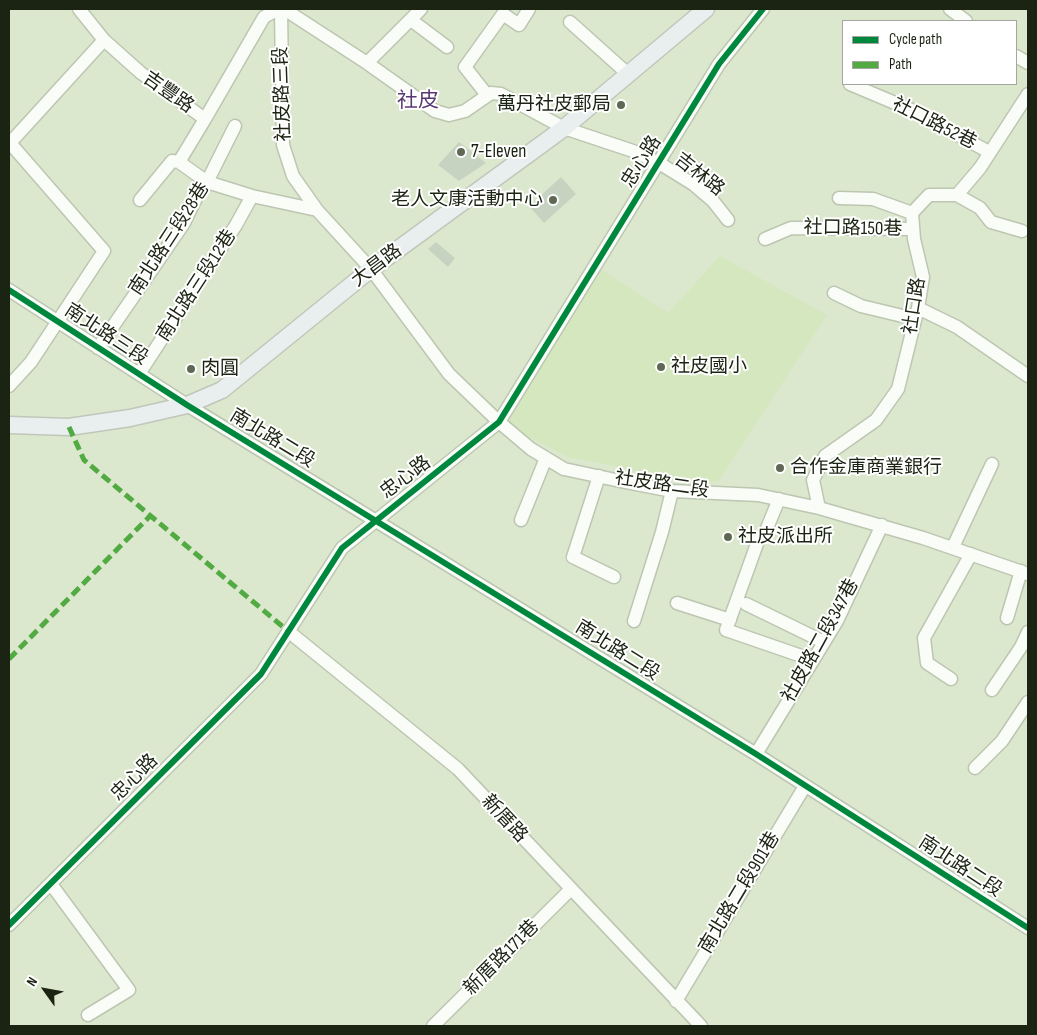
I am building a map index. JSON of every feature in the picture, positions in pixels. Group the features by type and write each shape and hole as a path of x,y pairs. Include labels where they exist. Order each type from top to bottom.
{"main road":[{"name":"大昌路","path":"9,425 69,427 130,418 187,405 222,390 372,269 564,128 700,11"}],"street":[{"name":"吉豐路","path":"79,9 104,40 140,73 205,119 180,162"},
{"path":"205,119 264,17 281,9 367,63 435,111 449,115 464,111 487,95 465,67 503,14 519,25 529,9"},
{"name":"社皮路三段","path":"281,9 283,145 293,176 317,210 372,269"},
{"path":"367,63 421,9"},
{"name":"忠心路","path":"9,925 260,674 342,548 499,422 719,64 763,9"},
{"path":"950,9 965,20"},
{"path":"411,20 447,47"},
{"path":"570,22 628,74"},
{"path":"9,386 31,362 104,251 10,143 104,40"},
{"path":"1017,57 1028,63"},
{"name":"社口路52巷","path":"852,85 914,111 989,152"},
{"name":"吉林路","path":"487,95 501,94 564,128 624,147 659,163 693,184 713,201 728,220"},
{"path":"957,195 980,168 1028,94"},
{"name":"南北路三段28巷","path":"98,348 184,223 200,188 208,182 235,126"},
{"path":"140,200 172,161 180,162 208,182 252,196 317,210"},
{"path":"839,198 873,199 912,213 929,195 957,195 980,208 991,222 1022,232"},
{"name":"南北路三段12巷","path":"139,374 236,225 252,196"},
{"name":"社口路","path":"819,508 813,480 825,456 876,420 898,388 923,277 913,229 912,213"},
{"name":"社口路150巷","path":"765,239 791,228 913,229"},
{"name":"社皮路二段","path":"372,269 449,374 499,422 546,458 564,469 672,491 758,495 819,508 953,547 1025,573"},
{"name":"南北路三段","path":"9,290 187,405"},
{"path":"834,293 861,306 916,314 957,327 1028,376"},
{"name":"南北路二段","path":"187,405 376,519 756,754 1028,928"},
{"path":"521,520 546,458"},
{"path":"953,547 992,464"},
{"path":"599,476 573,557 614,577"},
{"path":"634,622 662,532 672,491"},
{"path":"779,500 765,533 758,541 726,630 813,660"},
{"name":"社皮路二段347巷","path":"756,754 837,621 882,526"},
{"path":"951,679 927,663 924,638 972,554"},
{"path":"1007,618 1025,573"},
{"path":"677,603 730,620"},
{"path":"746,604 824,642"},
{"name":"新厝路","path":"288,631 458,769 570,890 701,1026"},
{"path":"992,690 1021,647 1028,632"},
{"path":"975,768 1002,741 1028,702"},
{"name":"南北路二段901巷","path":"676,1000 805,786"},
{"path":"51,884 129,990 88,1015"},
{"name":"新厝路171巷","path":"434,1026 570,890"}],"shaded area":[{"name":"社皮國小","path":"720,256 827,315 718,482 670,477 568,457 496,420 593,264 668,313"}],"building":[{"name":"7-Eleven","path":"459,142 486,163 459,181 438,165"},
{"name":"老人文康活動中心","path":"561,177 576,194 544,223 529,206"},
{"path":"436,242 455,258 448,267 428,249"}],"marked path":[{"path":"69,427 84,460 288,631"},
{"path":"9,659 150,516"}],"cycle path":[{"path":"9,925 261,674 342,548 499,422 719,64 763,9"},
{"path":"9,290 187,405 756,754 1028,928"}],"place":[{"name":"萬丹社皮郵局","path":"621,105"},
{"name":"7-Eleven","path":"461,152"},
{"name":"老人文康活動中心","path":"553,200"},
{"name":"社皮國小","path":"661,367"},
{"name":"肉圓","path":"191,369"},
{"name":"合作金庫商業銀行","path":"780,468"},
{"name":"社皮派出所","path":"728,537"}],"district":[{"name":"社皮","path":"418,102"}]}
